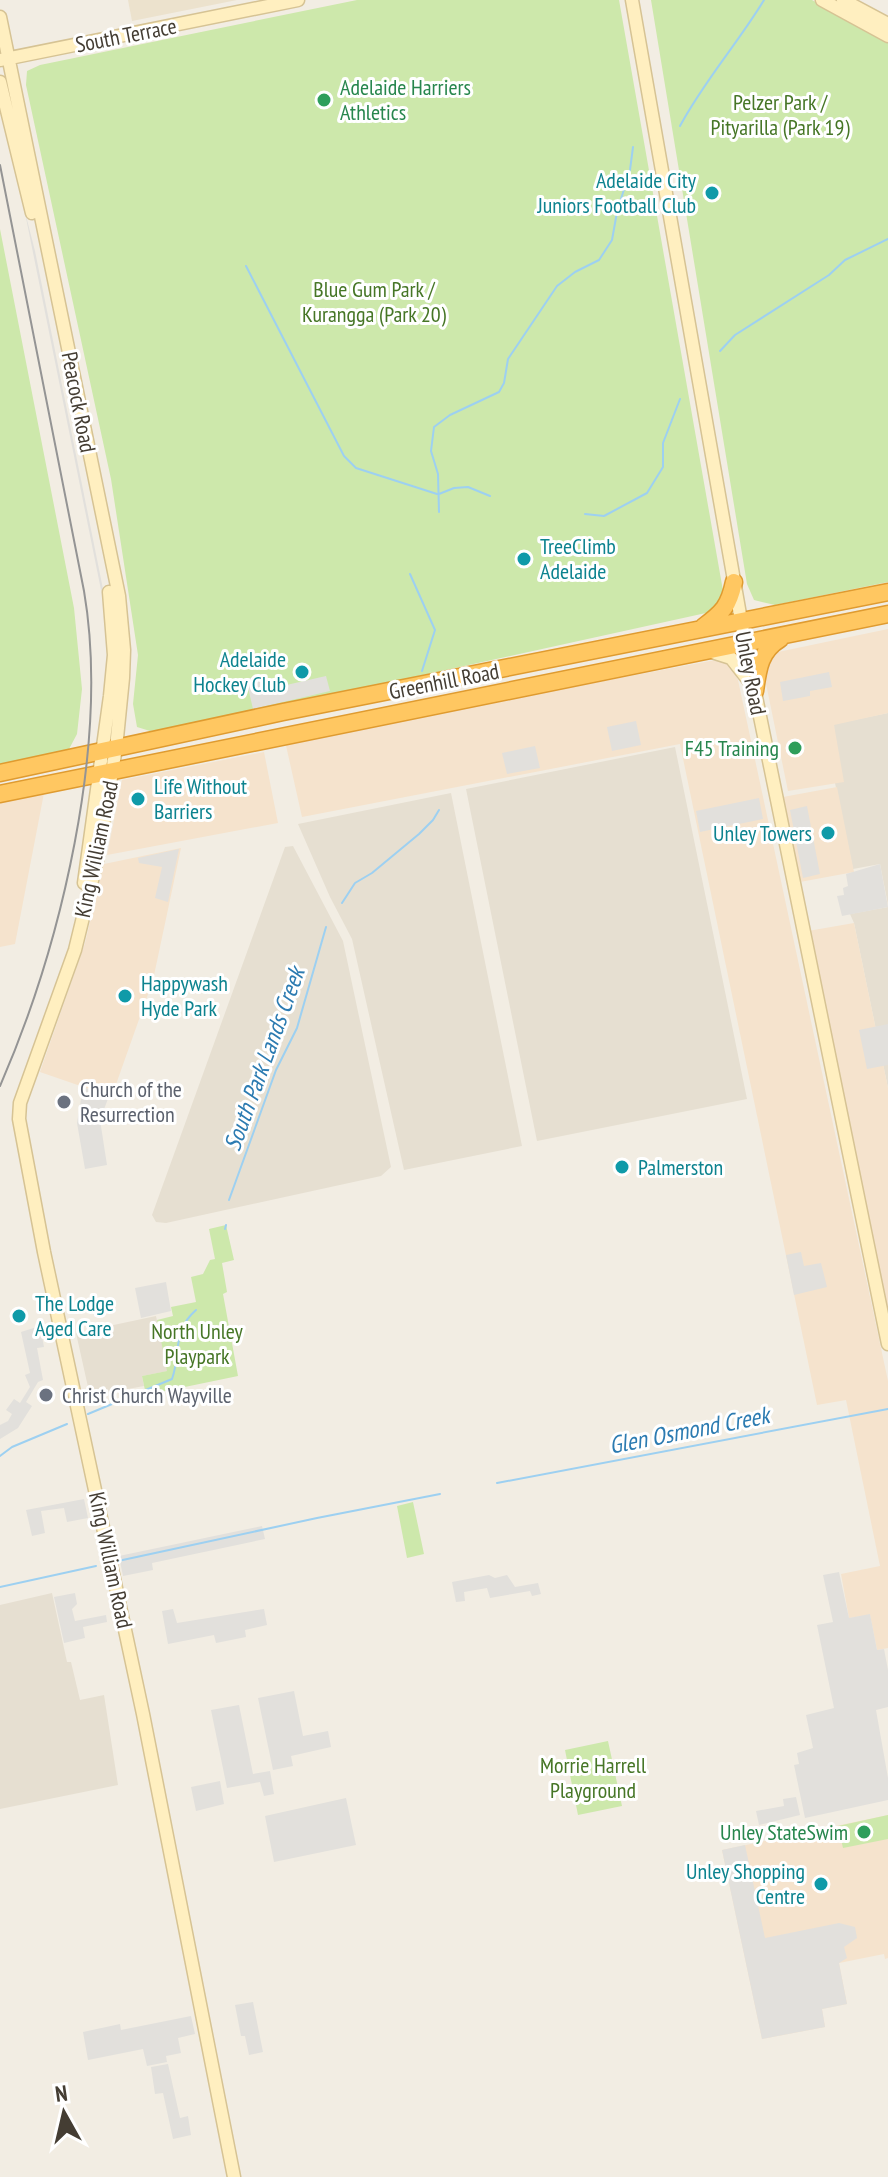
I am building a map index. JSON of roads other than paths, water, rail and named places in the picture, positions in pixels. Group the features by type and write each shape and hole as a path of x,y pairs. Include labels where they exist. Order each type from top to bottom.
{"highway":[{"path":"699,630 730,602 734,582"},
{"name":"Greenhill Road","path":"0,773 283,712 888,592"},
{"path":"806,609 805,615 822,627"},
{"name":"Greenhill Road","path":"0,794 888,614"},
{"path":"755,691 760,660 765,651 789,634"},
{"path":"597,650 619,656 650,651 655,652 657,662"},
{"path":"360,697 364,701 385,704 378,719"},
{"path":"274,740 274,728 283,712"},
{"path":"172,736 167,741 167,747 193,755"}],"main road":[{"name":"South Terrace","path":"4,59 298,0"},
{"name":"Unley Road","path":"632,0 741,622 888,1344"},
{"path":"822,0 888,36"},
{"path":"843,0 888,24"},
{"name":"Peacock Road","path":"0,17 4,59 111,599 114,655 109,749"},
{"name":"Peacock Road","path":"0,82 53,295"},
{"path":"707,651 731,658 743,670 755,691"},
{"name":"King William Road","path":"109,749 75,950 20,1103 19,1119 44,1252 72,1371 143,1714 234,2177"}],"waterway":[{"path":"680,126 764,0"},
{"path":"439,512 438,474 431,451 434,427 450,415 499,392 504,383 508,359 557,286 575,272 599,260 612,240 633,147"},
{"name":"South Park Lands Creek","path":"720,351 735,335 829,275 845,260 888,239"},
{"path":"246,266 344,456 356,468 437,494"},
{"name":"South Park Lands Creek","path":"585,514 604,516 647,493 663,467 663,443 680,399"},
{"name":"South Park Lands Creek","path":"439,494 468,487 490,496"},
{"name":"South Park Lands Creek","path":"410,574 435,630 422,671"},
{"name":"South Park Lands Creek","path":"342,903 355,883 419,834 439,810"},
{"name":"South Park Lands Creek","path":"229,1200 276,1070 297,1028 326,927"},
{"name":"South Park Lands Creek","path":"225,1229 226,1225"},
{"name":"South Park Lands Creek","path":"88,1414 172,1379 180,1334 196,1310"},
{"name":"Glen Osmond Creek","path":"497,1483 888,1409"},
{"name":"South Park Lands Creek","path":"0,1456 12,1447 67,1424"},
{"name":"Glen Osmond Creek","path":"118,1561 440,1494"},
{"name":"Glen Osmond Creek","path":"0,1587 96,1566"}],"tram line":[{"path":"0,165 84,591 90,650 90,713 85,778 75,843 43,971 0,1086"}],"place":[{"name":"Adelaide Harriers Athletics","path":"324,100"},
{"name":"Adelaide City Juniors Football Club","path":"712,193"},
{"name":"TreeClimb Adelaide","path":"524,559"},
{"name":"Adelaide Hockey Club","path":"302,672"},
{"name":"F45 Training","path":"795,748"},
{"name":"Life Without Barriers","path":"138,799"},
{"name":"Unley Towers","path":"828,833"},
{"name":"Happywash Hyde Park","path":"125,996"},
{"name":"Church of the Resurrection","path":"64,1102"},
{"name":"Palmerston","path":"622,1167"},
{"name":"The Lodge Aged Care","path":"19,1316"},
{"name":"Christ Church Wayville","path":"46,1395"},
{"name":"Unley StateSwim","path":"864,1832"},
{"name":"Unley Shopping Centre","path":"821,1884"}],"park label":[{"name":"Pelzer Park / Pityarilla (Park 19)","path":"780,114"},
{"name":"Blue Gum Park / Kurangga (Park 20)","path":"374,302"},
{"name":"North Unley Playpark","path":"197,1344"},
{"name":"Morrie Harrell Playground","path":"593,1778"}]}
